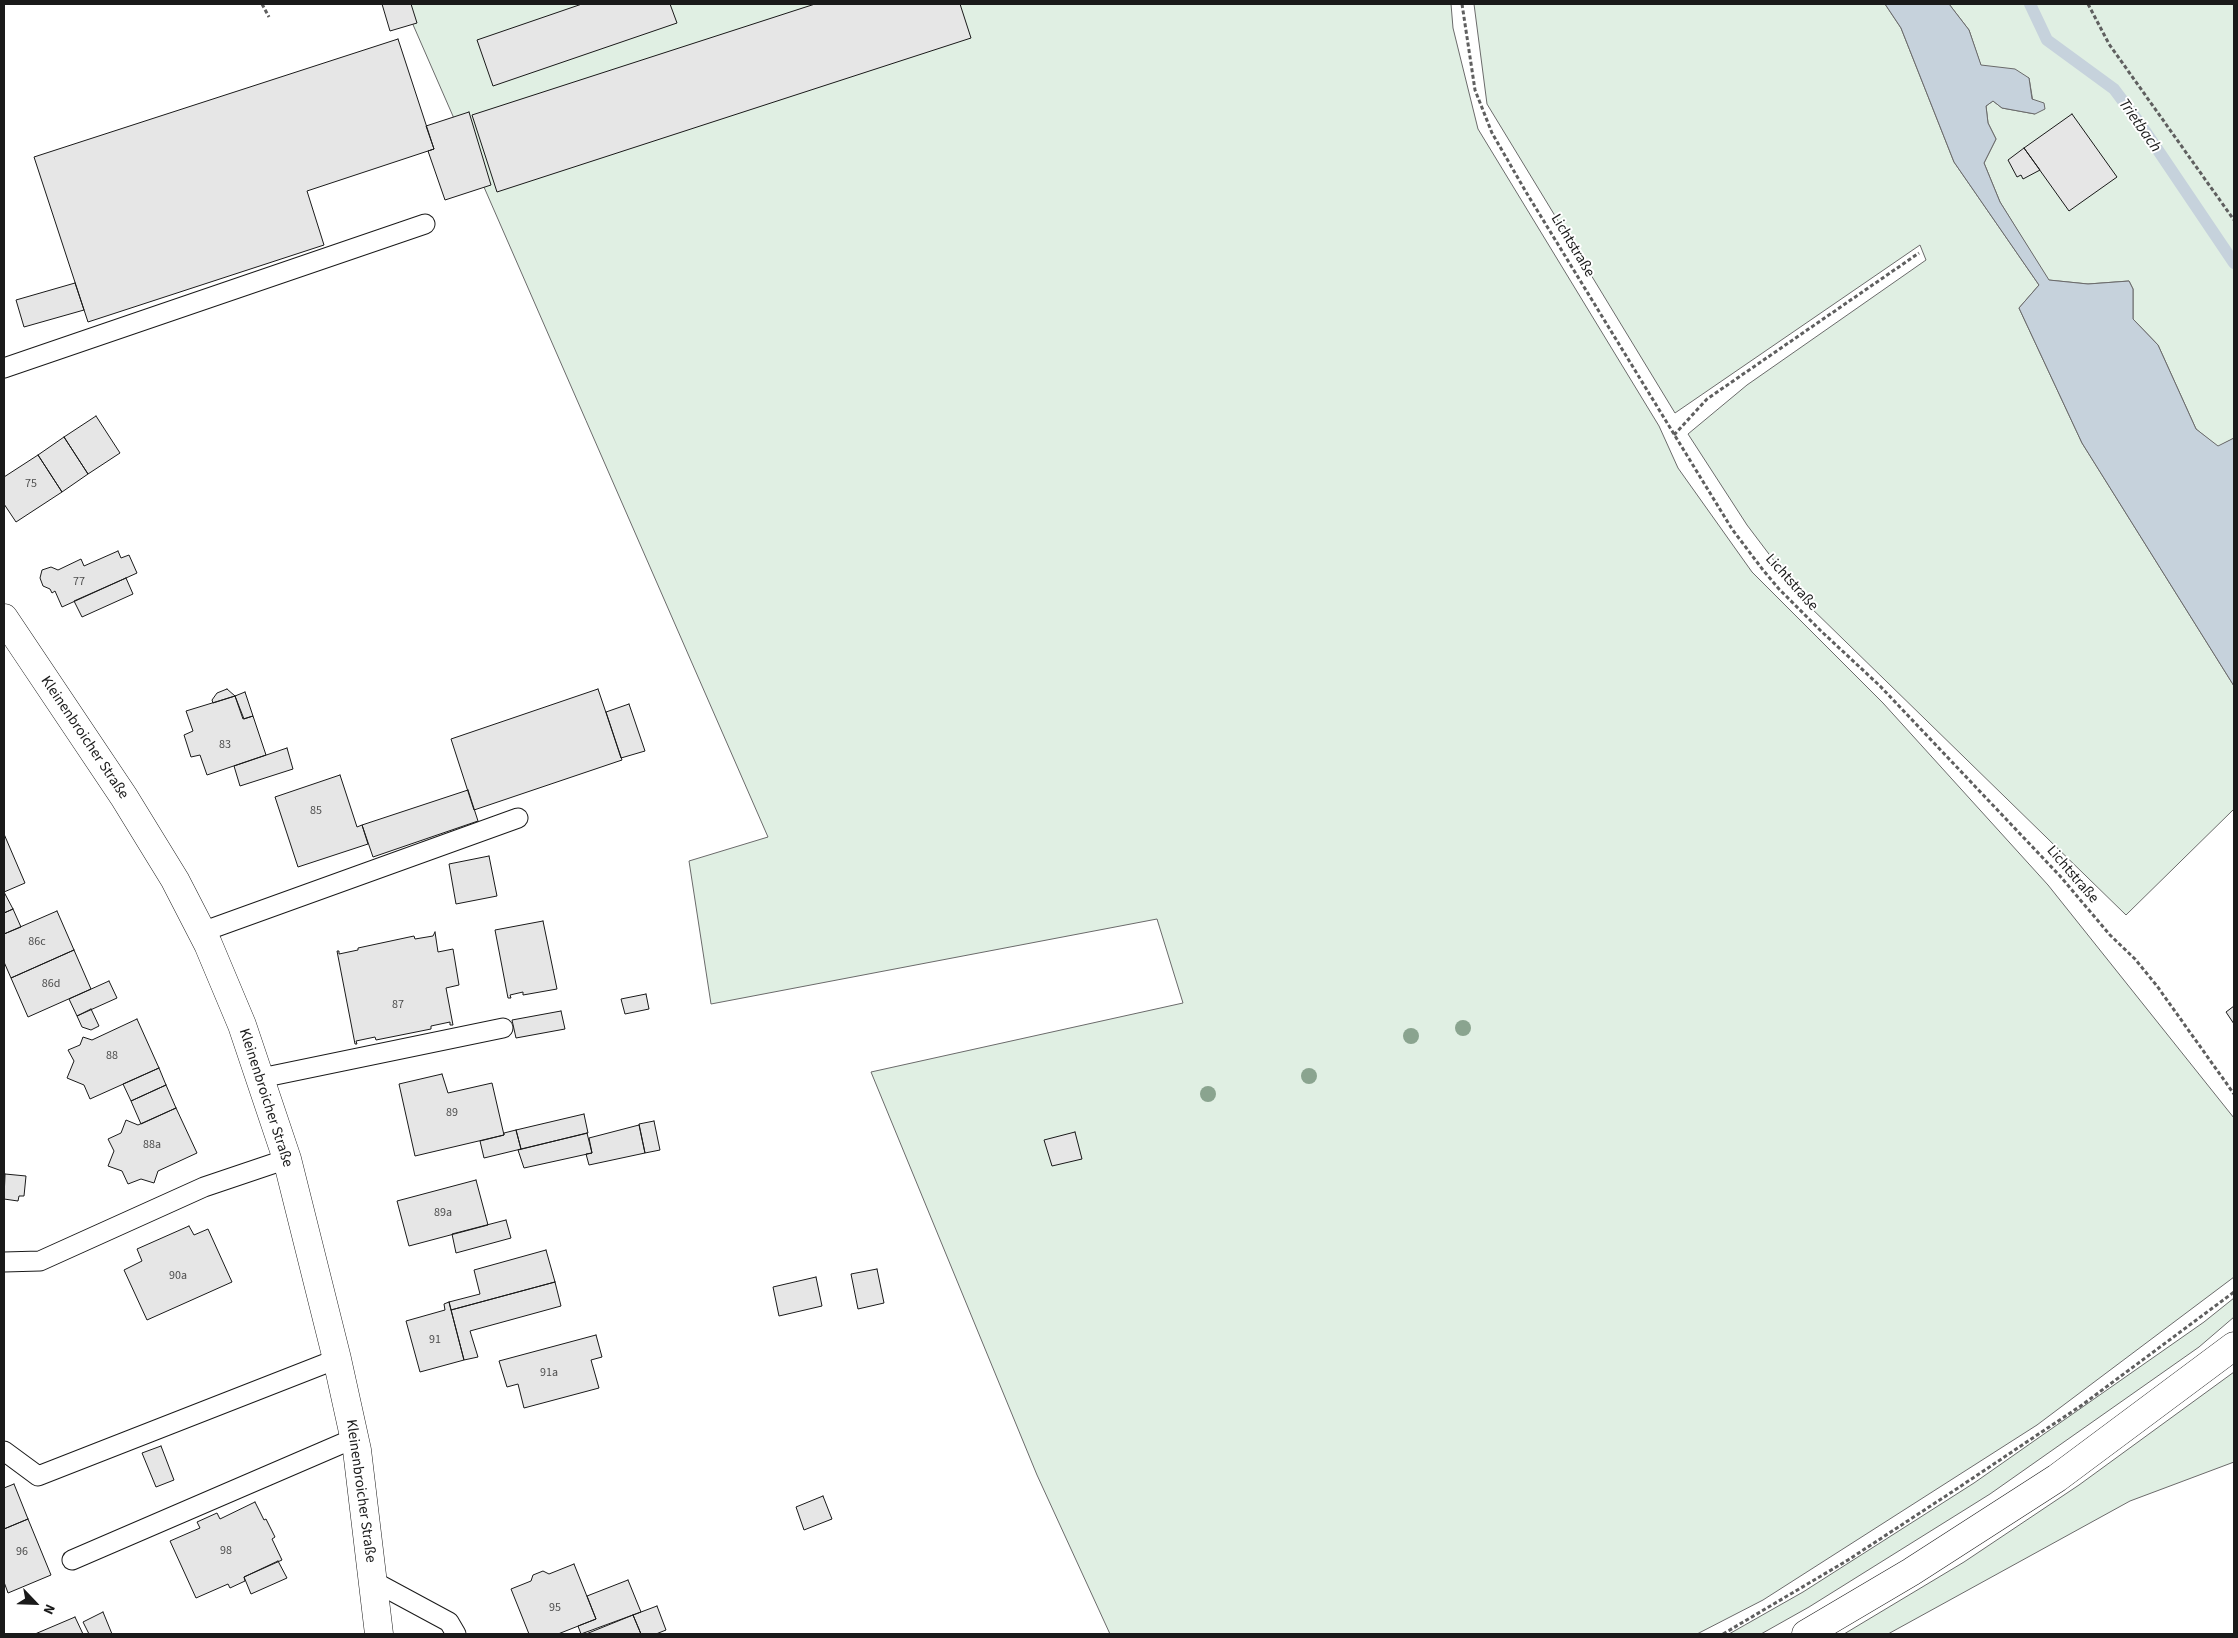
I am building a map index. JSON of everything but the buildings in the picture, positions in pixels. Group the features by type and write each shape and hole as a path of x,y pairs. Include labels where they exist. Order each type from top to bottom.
{"street":[{"name":"Kleinenbroicher Straße","path":"4,618 124,797 175,880 202,932 232,999 261,1078 287,1159 338,1359 355,1438 379,1634"},
{"path":"1806,1634 1911,1572 2057,1478 2234,1346"}],"lane":[{"path":"4,368 425,224"},
{"path":"202,932 518,818"},
{"path":"261,1078 503,1028"},
{"path":"4,1262 40,1262 204,1187 287,1159"},
{"path":"4,1451 38,1476 338,1359"},
{"path":"72,1560 355,1438"},
{"path":"373,1580 449,1622 456,1634"}],"path":[{"path":"262,4 269,17"},
{"name":"Lichtstraße","path":"1462,4 1471,74 1485,119 1526,192 1732,529 1762,570 1821,631 1880,686 2060,876 2110,935 2146,972 2234,1094"},
{"path":"2088,4 2110,44 2234,220"},
{"path":"1674,435 1707,399 1919,253"},
{"path":"1723,1634 1848,1560 1958,1488 2082,1405 2234,1292"}],"green space":[{"path":"404,4 1451,4 1453,28 1478,129 1659,426 1678,468 1752,572 1883,703 2048,885 2234,1118 2234,1277 2037,1425 1763,1600 1697,1634 1110,1634 1037,1475 871,1072 1183,1003 1157,919 711,1004 689,861 768,837"},
{"path":"1474,4 1885,4 1901,28 1954,162 2039,285 2019,308 2082,443 2234,686 2234,809 2126,915 1806,603 1747,525 1688,434 1747,385 1926,260 1920,245 1675,413 1487,104"},
{"path":"1949,4 2234,4 2234,438 2218,447 2196,429 2158,345 2133,319 2133,289 2129,281 2088,284 2048,280 2000,202 1984,163 1996,139 1988,123 1986,106 1993,101 2002,108 2035,114 2029,78 1981,66 1969,30"},
{"path":"2234,1298 2234,1317 2199,1347 1990,1494 1809,1607 1761,1634 1729,1634 1803,1592 1974,1483 2204,1322"},
{"path":"2234,1372 2234,1462 2130,1501 1888,1634 1844,1634 1964,1562 2079,1485"}],"shaded area":[{"path":"1885,4 1949,4 1969,30 1981,65 2015,69 2029,78 2032,99 2044,103 2045,109 2035,114 2002,108 1993,101 1986,106 1988,123 1996,139 1984,163 2000,202 2049,280 2088,284 2129,281 2133,289 2133,319 2158,345 2196,429 2218,446 2234,438 2234,686 2082,443 2019,308 2039,285 1954,162 1901,28"}],"waterway":[{"name":"Trietbach","path":"2030,4 2047,40 2114,89 2141,125 2234,263"}]}
